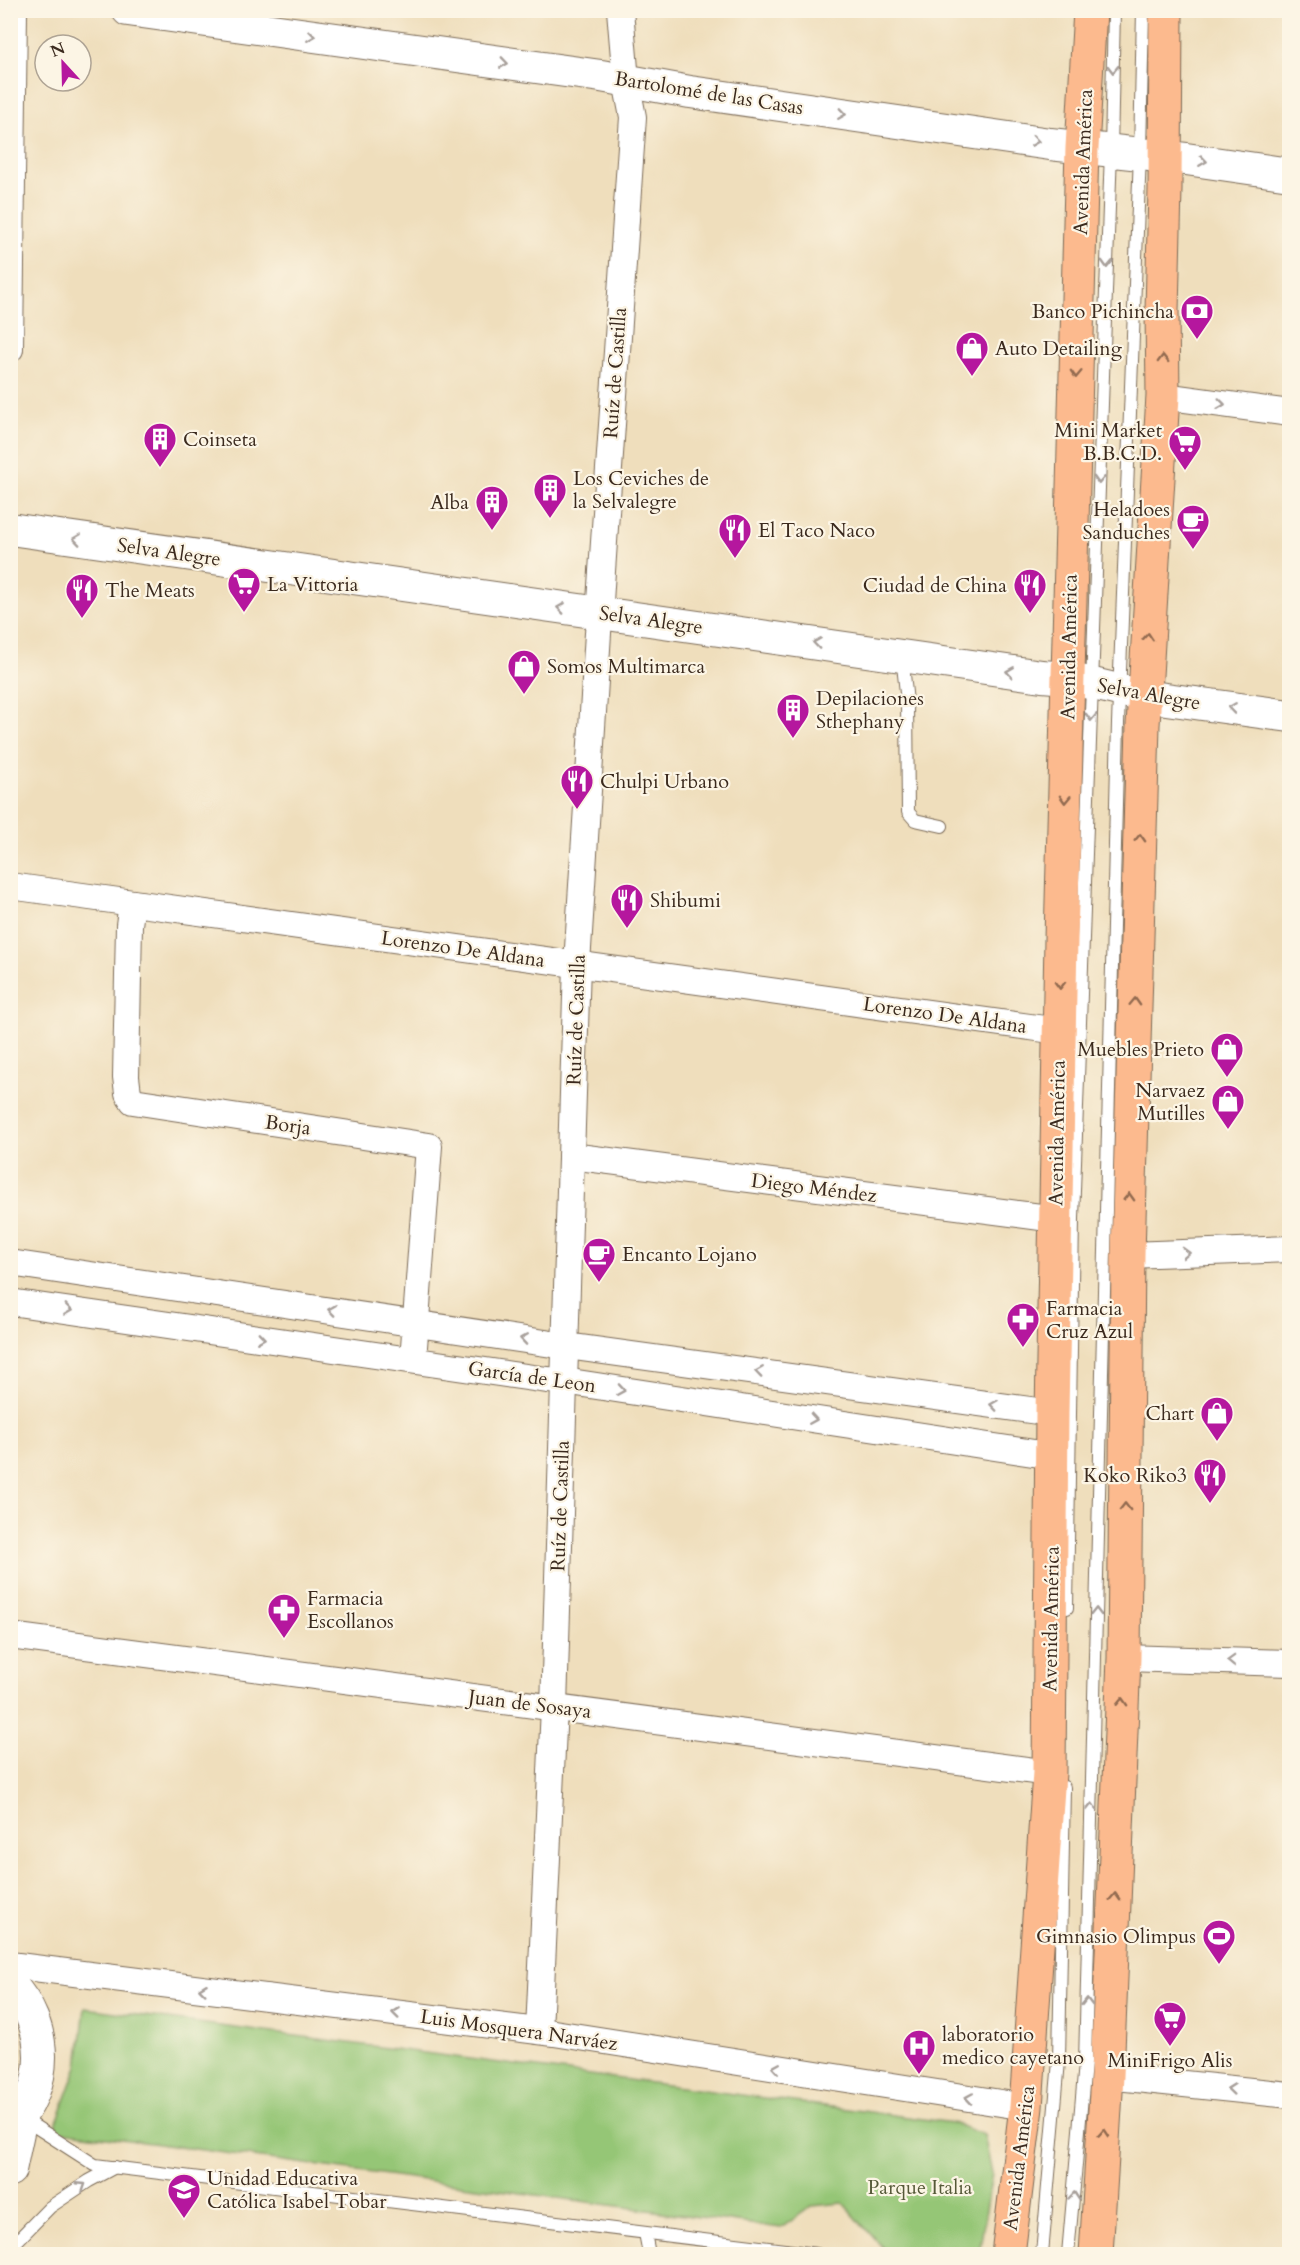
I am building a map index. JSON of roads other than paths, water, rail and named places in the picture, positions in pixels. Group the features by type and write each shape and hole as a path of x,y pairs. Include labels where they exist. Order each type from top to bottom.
{"main road":[{"name":"Avenida América","path":"1008,2254 1026,2107 1057,1775 1052,1413 1059,1031 1106,687 1163,396 1162,311 1090,10"},
{"name":"Avenida América","path":"1096,2254 1107,2076 1124,1658 1128,1255 1106,687 1125,152 1166,10"}],"street":[{"path":"10,349 14,10"},
{"name":"Bartolomé de las Casas","path":"128,10 273,21 690,92 1290,174"},
{"name":"Ruíz de Castilla","path":"539,2031 554,1707 577,964 633,117 626,81 620,10"},
{"path":"1163,396 1290,413"},
{"name":"Selva Alegre","path":"10,529 902,655 1290,716"},
{"name":"Lorenzo De Aldana","path":"10,886 1059,1031"},
{"name":"Borja","path":"132,903 129,925 126,1077 128,1093 133,1101 429,1146 413,1360"},
{"name":"Diego Méndez","path":"571,1156 1056,1219"},
{"path":"1128,1255 1290,1249"},
{"name":"García de Leon","path":"10,1263 565,1346 1052,1413"},
{"name":"García de Leon","path":"10,1302 564,1381 1053,1456"},
{"name":"Juan de Sosaya","path":"10,1636 1057,1775"},
{"path":"1124,1658 1290,1663"},
{"name":"Luis Mosquera Narváez","path":"10,1965 539,2031 1026,2107"},
{"path":"10,1984 24,1998 37,2027 41,2058 35,2090 16,2123 10,2170"},
{"path":"1107,2076 1290,2095"}],"lane":[{"path":"1114,10 1125,152"},
{"path":"1068,2254 1085,2064 1106,687 1125,152 1143,10"},
{"path":"902,655 907,702 908,812 915,820 942,826"},
{"path":"1066,1623 1073,1219 1106,687"},
{"path":"1042,2254 1059,2061 1057,1775"},
{"path":"16,2123 95,2165 817,2254"},
{"path":"10,2248 50,2207 115,2167"},
{"path":"645,2233 649,2254"}],"place":[{"name":"Banco Pichincha","path":"1197,340"},
{"name":"Auto Detailing","path":"972,377"},
{"name":"Coinseta","path":"160,468"},
{"name":"Mini Market B.B.C.D.","path":"1185,471"},
{"name":"Los Ceviches de la Selvalegre","path":"550,519"},
{"name":"Alba","path":"492,531"},
{"name":"Heladoes Sanduches","path":"1193,550"},
{"name":"El Taco Naco","path":"735,559"},
{"name":"La Vittoria","path":"244,613"},
{"name":"Ciudad de China","path":"1030,614"},
{"name":"The Meats","path":"82,619"},
{"name":"Somos Multimarca","path":"524,695"},
{"name":"Depilaciones Sthephany","path":"793,739"},
{"name":"Chulpi Urbano","path":"577,810"},
{"name":"Shibumi","path":"627,929"},
{"name":"Muebles Prieto","path":"1227,1078"},
{"name":"Narvaez Mutilles","path":"1228,1130"},
{"name":"Encanto Lojano","path":"599,1283"},
{"name":"Farmacia Cruz Azul","path":"1023,1348"},
{"name":"Chart","path":"1217,1442"},
{"name":"Koko Riko3","path":"1210,1504"},
{"name":"Farmacia Escollanos","path":"284,1639"},
{"name":"Gimnasio Olimpus","path":"1219,1965"},
{"name":"MiniFrigo Alis","path":"1170,2047"},
{"name":"laboratorio medico cayetano","path":"919,2075"},
{"name":"Unidad Educativa Católica Isabel Tobar","path":"184,2219"}],"park label":[{"name":"Parque Italia","path":"920,2187"}]}
